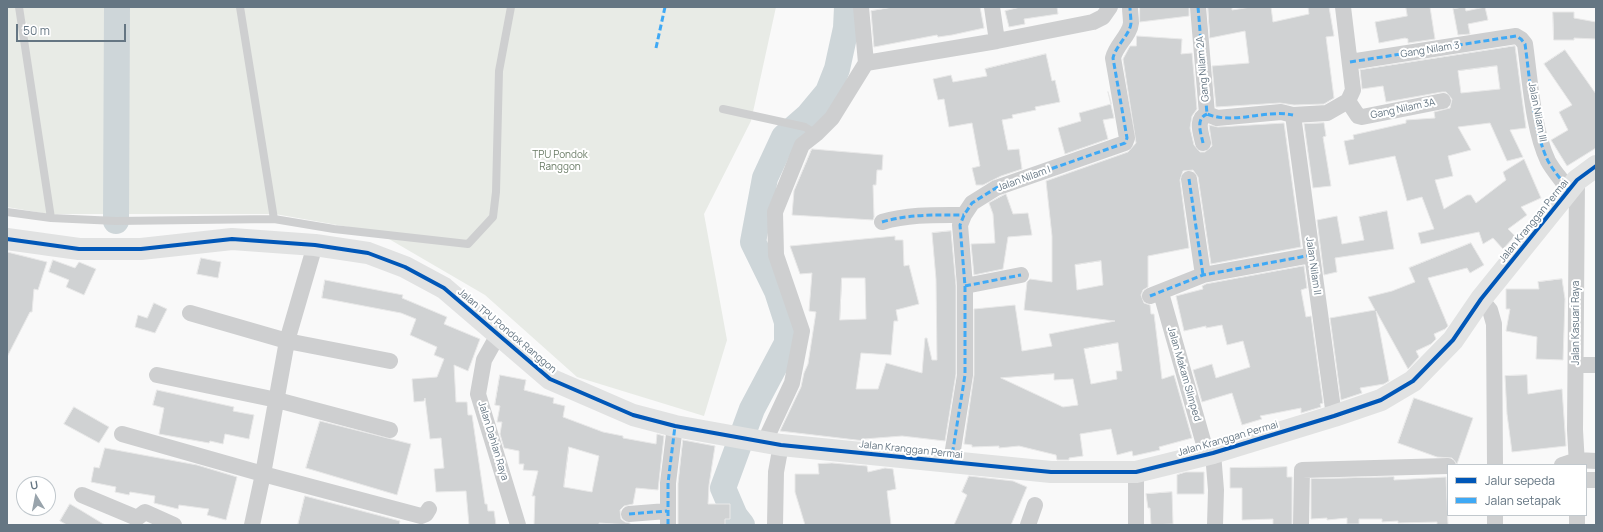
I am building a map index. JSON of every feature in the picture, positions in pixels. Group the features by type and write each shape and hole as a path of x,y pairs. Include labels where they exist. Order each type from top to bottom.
{"street":[{"path":"776,525 776,472 767,443 792,383 802,331 776,255 775,212 802,145 810,130 832,118 866,63 861,7"},
{"path":"992,7 997,41"},
{"path":"866,63 997,41 1094,22 1103,17 1110,7"},
{"name":"Jalan Nilam I","path":"964,215 972,203 996,188 1125,143 1127,138 1113,58 1116,49 1129,30 1131,24 1130,7"},
{"name":"Gang Nilam 2A","path":"1198,7 1207,114 1217,118 1281,112 1293,115 1327,113 1348,101"},
{"path":"1343,7 1353,90 1348,101"},
{"name":"Gang Nilam 3","path":"1350,62 1510,36"},
{"name":"Jalan Nilam III","path":"1510,36 1516,36 1521,39 1524,44 1541,138 1548,161 1573,186"},
{"name":"Gang Nilam 3A","path":"1348,101 1358,116 1362,117 1443,101"},
{"path":"1203,143 1200,120 1202,116 1207,114"},
{"name":"Jalan Nilam II","path":"1293,115 1334,416"},
{"name":"Jalan Kranggan Permai","path":"711,433 767,443 1051,472 1136,472 1210,454 1334,416 1380,400 1414,381 1453,340 1481,299 1573,186 1596,166"},
{"path":"1189,179 1202,275 1312,255"},
{"name":"Jalan Kasuari Raya","path":"1572,463 1576,365 1573,186"},
{"path":"882,222 900,217 916,215 964,215 960,224 965,286 965,375 951,462"},
{"name":"Jalan TPU Pondok Ranggon","path":"7,241 79,249 141,249 232,239 315,246 368,253 405,267 444,288 550,379 633,415 675,426 711,433"},
{"path":"252,525 264,474 287,341 315,246"},
{"path":"965,286 1021,275"},
{"name":"Jalan Makam Slimped","path":"1202,275 1156,294 1210,454 1216,490 1215,525"},
{"path":"1481,299 1490,310 1494,324 1495,464"},
{"path":"190,313 287,341 390,361"},
{"name":"Jalan Dahlan Raya","path":"498,335 484,360 478,394 518,525"},
{"path":"1576,365 1596,365"},
{"path":"157,375 277,400 390,430"},
{"path":"629,514 668,518 668,483 675,426"},
{"path":"122,434 421,516 426,514 429,509"},
{"path":"1572,463 1596,461"},
{"path":"1301,525 1302,470 1447,466"},
{"path":"1136,472 1136,525"},
{"path":"82,495 137,521 145,512 174,525"},
{"path":"1028,525 1035,505"}],"lane":[{"path":"18,7 51,218"},
{"path":"240,7 274,219"},
{"path":"7,212 51,218 116,221 274,219 334,229 468,244 493,217 496,192 499,71 511,7"},
{"path":"723,109 783,121 810,130"}],"green space":[{"name":"TPU Pondok Ranggon","path":"7,7 776,7 751,121 704,214 727,340 704,416 577,377 485,295 377,232 275,214 48,214 7,207"}],"building":[{"path":"894,7 980,7 984,28 952,35 938,37 937,35 874,47 871,11"},
{"path":"1021,7 1057,7 1058,14 1024,19 1025,24 1009,27 1005,11"},
{"path":"1140,7 1189,7 1189,16 1140,22"},
{"path":"1208,7 1232,7 1232,10 1251,7 1271,7 1273,22 1309,14 1308,7 1329,7 1334,36 1326,37 1334,98 1324,104 1294,105 1280,103 1216,107 1212,66 1249,63 1245,31 1210,38"},
{"path":"1406,7 1430,7 1435,39 1408,43 1408,39 1405,38 1379,43 1375,22 1407,16"},
{"path":"1465,7 1466,11 1485,7 1488,20 1468,24 1470,34 1458,35 1453,9"},
{"path":"1553,12 1574,12 1574,18 1596,22 1596,39 1574,38 1574,40 1554,40"},
{"path":"1137,36 1182,39 1181,54 1192,53 1197,109 1192,116 1190,128 1194,145 1200,152 1205,152 1212,146 1209,125 1218,127 1284,123 1301,247 1211,264 1198,177 1193,170 1183,171 1180,180 1189,248 1148,256 1148,287 1143,290 1141,295 1144,303 1150,305 1151,314 1154,314 1162,379 1174,375 1192,438 1159,447 1160,450 1133,456 1132,451 1117,455 1111,429 1080,434 1083,456 1069,458 1069,460 1057,460 1056,455 1019,446 999,448 999,446 972,447 972,445 964,444 974,375 974,309 1015,305 1022,351 1052,346 1049,334 1115,321 1024,310 1027,282 1030,279 1052,282 1052,236 1046,181 1128,152 1136,143 1123,59 1130,46 1136,46","holes":["1101,261 1103,285 1077,290 1075,265","1118,343 1122,371 1116,371 1117,379 1091,384 1084,349","1054,374 1054,380 1073,379 1078,405 1063,407 1001,378"]},
{"path":"1515,46 1526,128 1510,130 1523,157 1507,161 1490,123 1458,127 1471,150 1448,156 1453,176 1435,180 1444,209 1467,195 1471,195 1476,203 1506,180 1503,172 1524,159 1541,198 1521,207 1527,215 1508,229 1515,236 1503,249 1493,238 1483,244 1479,232 1421,244 1418,233 1434,229 1422,197 1407,201 1395,156 1349,165 1344,141 1354,139 1353,135 1406,123 1406,120 1435,118 1434,112 1450,108 1452,99 1446,92 1442,92 1386,102 1383,86 1362,89 1360,70","holes":["1497,66 1500,89 1461,93 1458,71"]},
{"path":"1565,50 1596,94 1596,148 1567,166 1551,140 1568,130 1559,112 1572,105 1544,64"},
{"path":"1046,54 1052,81 1055,80 1060,102 1035,107 1036,110 1012,115 1013,118 1002,120 1008,150 1019,149 1022,169 1001,176 983,185 976,185 972,168 980,166 972,123 949,127 944,99 938,100 933,79 951,75 953,82 987,76 985,69"},
{"path":"1111,104 1114,118 1103,120 1108,139 1065,154 1058,128 1081,121 1079,113"},
{"path":"1324,123 1326,136 1323,137 1331,186 1313,188 1304,124"},
{"path":"812,149 883,155 882,170 877,170 876,185 873,185 873,220 792,215 794,191"},
{"path":"1006,194 1013,214 1028,213 1032,235 1008,237 1003,269 974,275 971,244 995,243 993,214 989,203"},
{"path":"1387,211 1394,249 1335,258 1337,272 1324,275 1317,220 1337,216 1342,244 1364,240 1359,217"},
{"path":"951,231 956,286 956,374 945,441 902,436 864,439 865,441 780,431 801,387 804,373 808,364 816,312 809,311 812,273 800,274 790,246 895,236 895,240 903,240 904,266 909,265 919,304 896,310 898,321 894,321 891,355 861,353 856,389 878,389 886,363 922,373 925,338 927,338 932,360 937,360 936,279 932,233","holes":["842,278 865,278 866,319 840,320"]},
{"path":"1471,243 1484,265 1470,273 1467,268 1428,278 1448,326 1434,334 1436,339 1431,344 1416,351 1419,357 1408,369 1376,311 1389,381 1384,384 1360,388 1362,393 1341,400 1330,318 1375,310 1368,297 1392,291 1415,282 1409,268"},
{"path":"7,252 47,262 38,290 34,289 32,312 30,312 7,357"},
{"path":"201,258 221,262 218,278 197,274"},
{"path":"53,260 75,268 79,262 96,269 84,295 66,287 69,280 49,272"},
{"path":"1304,266 1307,288 1301,290 1306,317 1311,316 1323,403 1320,404 1321,407 1301,413 1301,408 1260,416 1262,419 1242,425 1232,393 1202,402 1193,370 1212,364 1216,378 1250,367 1243,341 1227,345 1222,325 1206,328 1206,326 1184,331 1176,296 1203,289 1202,286 1206,284"},
{"path":"1562,279 1565,299 1563,360 1536,359 1537,337 1506,331 1510,309 1506,309 1506,289 1539,289 1538,282"},
{"path":"325,280 403,295 402,298 447,317 444,324 480,339 468,371 454,365 456,402 467,402 468,415 472,415 485,504 487,504 488,511 494,511 496,525 469,525 466,491 436,492 434,469 444,468 441,438 430,439 425,398 424,401 414,402 412,379 437,377 444,359 434,355 437,347 410,335 416,319 401,313 322,298"},
{"path":"154,303 167,309 155,333 135,327 138,315 147,318"},
{"path":"500,375 526,380 524,390 554,398 553,403 565,406 563,417 603,432 623,436 623,438 656,444 657,434 664,436 658,490 636,488 633,504 624,506 620,510 621,519 630,523 630,525 599,523 599,525 534,525 535,496 532,496 538,471 523,470 524,464 519,464 519,451 504,448 500,434 502,422 497,422 500,406 495,405","holes":["569,447 599,456 592,492 564,487"]},
{"path":"1527,375 1528,394 1562,389 1566,446 1512,452 1507,414 1505,376"},
{"path":"157,390 234,407 233,411 254,415 249,439 225,434 223,444 159,434 164,408 153,405"},
{"path":"1414,398 1473,418 1457,464 1452,458 1437,457 1398,443"},
{"path":"74,407 109,427 99,443 64,424"},
{"path":"320,421 411,444 397,495 306,468"},
{"path":"683,440 715,446 709,485 708,504 730,504 730,519 725,519 725,525 678,525 678,484"},
{"path":"105,448 197,465 237,477 226,520 207,515 209,509 179,505 178,509 154,503 155,496 130,492 129,495 115,492 116,487 91,482 94,467 99,468"},
{"path":"832,463 867,466 868,472 885,468 893,469 896,489 887,491 891,525 805,525 795,492 795,474 819,474 818,464"},
{"path":"1287,467 1287,477 1292,477 1292,525 1273,525 1273,519 1242,520 1242,488 1230,488 1230,468"},
{"path":"1186,472 1204,472 1204,494 1177,494 1177,475"},
{"path":"969,476 1013,481 1027,487 1011,525 954,525 967,495 962,492"},
{"path":"1394,477 1394,480 1446,477 1448,525 1437,525 1437,522 1382,522 1382,519 1359,519 1359,524 1347,524 1347,518 1327,520 1327,518 1311,519 1311,479"},
{"path":"1172,492 1173,524 1151,525 1150,508 1148,508 1146,494"},
{"path":"305,496 400,521 399,525 298,525"},
{"path":"70,504 105,525 67,525 60,521"}],"waterway":[{"path":"116,221 117,7"},
{"path":"742,525 735,516 723,488 752,409 787,343 787,322 777,291 753,242 765,178 784,137 808,116 828,92 837,69 846,28 847,7"}],"marked path":[{"path":"656,48 665,7"},
{"path":"951,462 965,375 965,286 960,225 964,215 972,203 996,188 1125,143 1127,138 1113,58 1130,27 1130,7"},
{"path":"1198,7 1207,114 1228,118 1272,114 1293,115"},
{"path":"1350,62 1516,36 1525,44 1535,120 1543,149 1550,165 1569,191"},
{"path":"1203,143 1200,123 1203,116 1207,114"},
{"path":"1189,179 1203,275"},
{"path":"882,222 912,216 964,215"},
{"path":"1150,296 1203,275 1312,255"},
{"path":"965,286 1021,275"},
{"path":"668,525 668,483 675,426"},
{"path":"629,514 667,511"}],"cycle path":[{"path":"7,239 79,249 141,249 232,239 315,245 368,253 405,267 444,288 550,379 633,415 675,426 781,445 1051,472 1136,472 1213,453 1334,416 1381,400 1413,381 1453,340 1481,299 1577,180 1596,166"}]}
